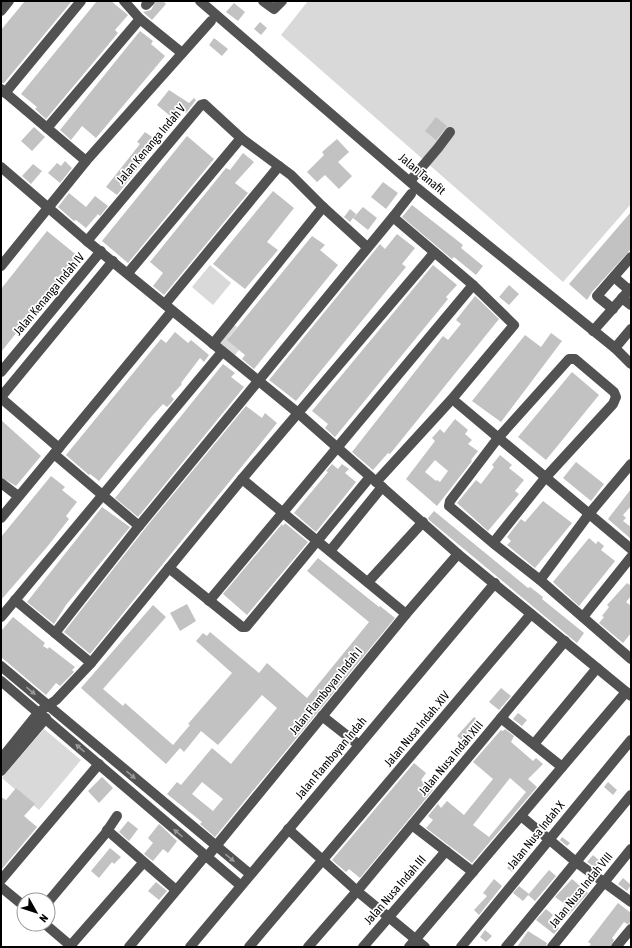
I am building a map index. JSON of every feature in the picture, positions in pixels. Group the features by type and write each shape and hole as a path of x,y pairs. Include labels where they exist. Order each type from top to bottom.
{"street":[{"path":"1,11 9,1"},
{"path":"80,1 3,91 86,161"},
{"path":"124,1 140,19 182,53"},
{"name":"Jalan Tanafit","path":"200,1 410,181 615,348 631,364"},
{"path":"263,1 274,9 282,1"},
{"path":"47,128 140,19"},
{"path":"1,266 86,161 211,21"},
{"name":"Jalan Kenanga Indah V","path":"87,241 201,105 206,106 241,138"},
{"path":"410,181 450,132"},
{"path":"128,273 241,138 291,175 323,208 367,247"},
{"path":"1,518 56,451 279,166"},
{"path":"1,167 50,207 87,241 298,413 493,585 565,641 629,694 562,767 412,943"},
{"path":"54,633 139,526 411,194"},
{"path":"213,344 323,208"},
{"path":"169,568 242,627 246,627 317,542 376,482 452,399 513,327 512,322 473,285 393,217"},
{"name":"Jalan Kenanga Indah IV","path":"1,372 101,251"},
{"path":"1,771 49,706 91,663 242,479 434,253"},
{"path":"613,309 597,296 631,257"},
{"path":"113,261 1,397 56,451 139,526"},
{"path":"614,277 627,292 631,305"},
{"path":"209,601 473,285"},
{"path":"593,331 627,292"},
{"path":"615,348 631,329"},
{"path":"1,617 102,494 222,352"},
{"path":"493,543 545,478 613,404 616,397 614,392 575,359 569,359 498,438 450,501 449,506 493,543 540,580 630,657"},
{"path":"456,403 631,549"},
{"path":"540,580 589,514 631,464"},
{"path":"242,479 406,614"},
{"path":"330,551 376,482"},
{"path":"1,483 18,496"},
{"path":"368,582 423,522"},
{"name":"Jalan Flamboyan Indah I","path":"129,947 215,846 406,614 458,554"},
{"path":"583,617 631,557"},
{"name":"Jalan Flamboyan Indah","path":"190,947 240,885 493,585"},
{"path":"15,600 91,663"},
{"name":"Jalan Nusa Indah. XIV","path":"249,947 531,614"},
{"name":"Jalan Nusa Indah XIII","path":"308,947 357,891 565,641"},
{"path":"1,666 250,874"},
{"path":"534,744 597,668"},
{"path":"1,681 240,885"},
{"path":"1,759 42,715"},
{"path":"322,716 359,745"},
{"path":"501,718 562,767"},
{"name":"Jalan Nusa Indah X","path":"461,947 631,740"},
{"path":"1,880 98,764"},
{"path":"506,947 631,796"},
{"path":"56,892 108,830 117,816"},
{"path":"521,816 576,862 631,902"},
{"path":"412,825 473,872"},
{"path":"288,829 357,891 389,917 412,943 425,947"},
{"path":"108,830 143,863 176,890"},
{"name":"Jalan Nusa Indah VIII","path":"552,947 631,849"},
{"name":"Jalan Nusa Indah III","path":"363,947 446,851"},
{"path":"54,932 71,946 143,863"},
{"path":"1,887 16,899"},
{"path":"616,947 631,928"}],"shaded area":[{"path":"308,1 631,1 631,204 563,282 281,35"},
{"path":"210,265 231,283 213,305 192,287"},
{"path":"231,323 237,327 229,337 241,347 233,358 215,343"},
{"path":"44,729 81,760 39,810 2,778"}],"building":[{"path":"25,1 72,1 4,83 1,83 1,30"},
{"path":"97,1 111,1 128,15 115,30 118,33 46,119 35,109 37,107 21,94"},
{"path":"156,1 163,1 166,4 152,20 143,12 151,10"},
{"path":"234,3 245,12 238,21 226,12"},
{"path":"260,22 267,28 261,35 254,29"},
{"path":"140,31 153,41 151,44 165,56 96,138 82,126 71,140 60,130"},
{"path":"214,38 228,49 222,56 209,45"},
{"path":"169,90 189,103 194,98 196,100 186,113 182,110 174,119 157,105"},
{"path":"436,117 447,126 436,140 425,131"},
{"path":"34,127 45,137 32,151 21,141"},
{"path":"145,132 159,142 117,195 106,187 140,144 137,142"},
{"path":"187,136 214,159 128,263 102,241"},
{"path":"337,139 349,152 338,162 352,176 339,189 325,175 317,182 307,172 324,155 322,152"},
{"path":"243,153 254,162 235,183 248,193 164,295 153,286 163,273 150,262 226,168 230,170"},
{"path":"65,161 72,168 60,183 48,173 57,163 61,166"},
{"path":"33,164 42,171 31,184 22,176"},
{"path":"383,182 398,193 386,209 371,197"},
{"path":"273,191 294,208 267,242 278,250 245,289 213,264"},
{"path":"69,193 86,207 95,196 108,206 100,216 98,214 86,228 76,220 74,221 58,207"},
{"path":"412,205 463,245 461,248 483,266 476,275 454,257 452,259 402,217"},
{"path":"363,207 377,218 368,230 353,218"},
{"path":"350,209 356,214 350,222 344,217"},
{"path":"631,212 631,249 592,292 587,300 569,284"},
{"path":"47,231 79,257 1,352 1,289"},
{"path":"397,234 415,248 402,264 406,267 296,401 269,380 380,244 385,249"},
{"path":"312,236 325,245 320,250 338,265 254,369 242,359 245,355 227,340"},
{"path":"433,265 457,285 446,297 448,299 335,437 325,428 328,424 312,411"},
{"path":"509,285 519,294 509,305 499,297"},
{"path":"475,296 499,319 390,454 388,453 373,470 352,452 443,336 448,340 461,324 456,320"},
{"path":"175,332 188,343 191,340 209,355 204,362 200,358 181,383 182,384 171,396 174,399 172,402 167,407 163,404 99,481 90,474 89,475 66,455 161,339 166,343"},
{"path":"551,333 562,341 501,422 472,401 525,335 541,347"},
{"path":"223,364 235,373 231,377 244,387 138,517 115,498"},
{"path":"572,372 599,395 546,460 518,437"},
{"path":"246,406 262,418 265,413 277,423 90,654 64,632 147,526"},
{"path":"455,419 468,430 465,434 472,440 468,444 478,451 437,506 406,479 435,441 432,438 440,429 444,433","holes":["435,460 448,471 440,482 437,480 436,481 425,472"]},
{"path":"1,420 41,456 16,486 1,477"},
{"path":"500,455 512,465 509,468 524,480 515,491 519,494 488,531 457,503 476,480 481,484 494,467 492,465"},
{"path":"576,462 604,484 591,501 563,478"},
{"path":"332,464 338,469 342,464 349,469 345,473 356,482 316,532 294,513 328,472 326,471"},
{"path":"51,476 65,487 62,490 77,502 66,516 69,519 1,600 1,537"},
{"path":"631,489 631,506 623,515 626,518 623,521 631,527 631,539 608,519"},
{"path":"543,501 572,523 535,568 507,545 511,541 507,537 521,519 525,522"},
{"path":"102,507 130,527 66,605 54,624 27,602"},
{"path":"434,511 528,588 530,587 543,597 542,599 584,633 577,643 429,520 428,518"},
{"path":"285,523 308,542 247,615 223,594 282,524 283,526"},
{"path":"589,538 596,544 598,541 604,546 601,550 615,561 579,606 553,582"},
{"path":"318,558 395,618 215,837 200,824 202,822 167,794 177,782 181,785 212,748 231,764 277,708 262,695 218,745 201,731 184,752 180,748 166,764 81,688 153,605 166,617 103,689 123,706 125,703 173,745 190,725 188,724 232,673 196,641 203,633 207,636 210,632 259,673 267,663 307,698 369,622 307,571","holes":["202,782 223,799 213,811 192,794"]},
{"path":"627,583 631,586 631,596 626,602 631,606 631,633 623,643 599,623 609,607 607,605"},
{"path":"187,604 196,621 180,631 170,613"},
{"path":"13,617 45,643 43,646 48,649 49,647 75,667 72,670 74,672 60,686 56,683 46,695 1,657 1,631"},
{"path":"501,688 511,696 499,710 489,702"},
{"path":"518,713 527,720 522,726 513,719"},
{"path":"474,717 483,725 468,746 457,736"},
{"path":"505,729 514,736 511,742 533,761 536,758 543,764 528,779 537,787 472,863 426,828 433,820 428,816 438,804 441,808 447,801 464,815 493,779 473,762 501,730 503,731","holes":["510,778 526,792 489,837 473,825"]},
{"path":"414,763 426,773 421,780 433,790 360,878 349,869 346,872 332,860"},
{"path":"102,777 113,788 99,803 88,791"},
{"path":"608,782 617,790 613,795 604,787"},
{"path":"16,788 35,804 24,816 37,827 1,870 1,797 6,800"},
{"path":"128,821 138,829 129,841 119,832"},
{"path":"159,824 177,841 168,853 163,849 153,861 144,854 153,843 148,838"},
{"path":"562,837 570,843 567,846 560,840"},
{"path":"110,848 121,857 114,864 112,862 99,878 91,871"},
{"path":"593,855 601,862 596,868 587,862"},
{"path":"513,861 518,865 512,872 507,868"},
{"path":"549,870 556,876 535,901 528,895"},
{"path":"623,878 631,885 627,891 618,884"},
{"path":"494,879 502,886 479,915 474,910 487,896 483,893"},
{"path":"572,879 588,893 568,916 560,910 565,904 555,897"},
{"path":"156,882 167,891 159,900 148,891"},
{"path":"519,886 529,894 523,901 513,893"},
{"path":"618,903 631,913 631,923 627,924 624,922 612,938 614,940 610,947 588,947 591,944 588,942"},
{"path":"546,909 553,915 549,920 559,928 554,934 536,920"},
{"path":"485,930 492,936 486,942 480,937"},
{"path":"528,931 547,943 546,947 517,947"}]}
